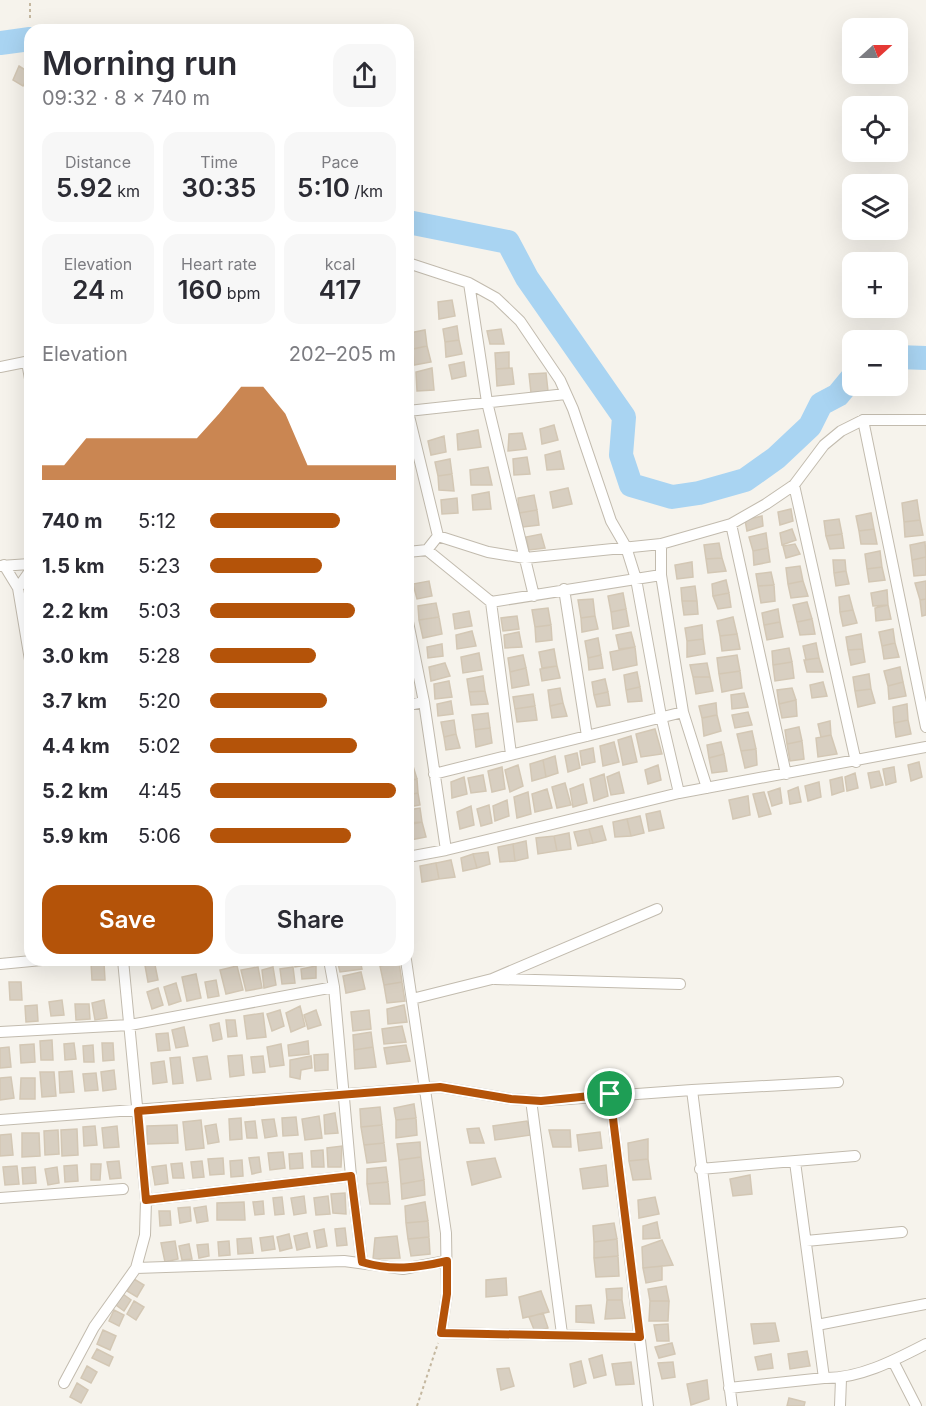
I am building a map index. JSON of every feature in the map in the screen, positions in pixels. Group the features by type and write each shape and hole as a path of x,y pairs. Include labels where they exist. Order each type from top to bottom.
{"street":[{"path":"414,265 469,283 496,298 520,321 560,380 611,521 626,547 636,579 661,716 679,793"},
{"path":"469,283 487,402 534,596"},
{"path":"0,367 24,363"},
{"path":"414,411 566,394"},
{"path":"438,536 488,552 525,558 661,544 731,524 794,485 824,445 842,431 863,420 926,420"},
{"path":"863,420 926,727"},
{"path":"414,437 438,536"},
{"path":"794,485 856,762"},
{"path":"731,524 786,774"},
{"path":"427,550 438,536"},
{"path":"661,544 661,574 683,712 707,788"},
{"path":"414,551 427,550 491,602 511,754"},
{"path":"2,565 24,564"},
{"path":"2,565 18,588 24,624"},
{"path":"491,602 661,574"},
{"path":"18,588 24,580"},
{"path":"564,589 587,736"},
{"path":"414,651 424,702 446,850"},
{"path":"414,704 424,702"},
{"path":"434,774 683,712"},
{"path":"414,855 446,850 679,793 856,762 926,747"},
{"path":"412,999 492,979 657,909"},
{"path":"0,964 24,962"},
{"path":"64,1383 94,1327 136,1268 145,1235 146,1200 124,966"},
{"path":"330,966 362,1262"},
{"path":"407,966 446,1233 447,1294 441,1333 640,1337"},
{"path":"492,979 680,984"},
{"path":"0,1032 130,1026 334,987"},
{"path":"0,1120 440,1087 531,1100 838,1082"},
{"path":"692,1090 700,1169 732,1406"},
{"path":"610,1094 648,1406"},
{"path":"531,1100 562,1334"},
{"path":"700,1169 855,1156"},
{"path":"795,1162 824,1378"},
{"path":"146,1200 351,1176"},
{"path":"0,1198 123,1189"},
{"path":"806,1240 902,1232"},
{"path":"136,1268 315,1261 362,1262 403,1269 447,1261"},
{"path":"817,1325 926,1304"},
{"path":"729,1388 824,1378 841,1379 893,1361 926,1344"},
{"path":"893,1361 916,1406"},
{"path":"840,1406 841,1379"}],"path":[{"path":"30,0 30,18"},
{"path":"417,1406 441,1333"}],"building":[{"path":"19,66 24,69 23,86 13,80"},
{"path":"452,300 455,316 439,319 438,302"},
{"path":"457,326 459,340 445,342 443,329"},
{"path":"501,329 504,344 490,344 487,331"},
{"path":"425,330 427,346 414,349 414,332"},
{"path":"459,340 462,354 446,357 445,342"},
{"path":"427,346 431,362 414,365 414,349"},
{"path":"509,352 509,368 496,369 495,353"},
{"path":"464,362 466,376 452,379 449,365"},
{"path":"432,368 434,390 417,391 416,372"},
{"path":"512,368 514,384 497,386 496,369"},
{"path":"546,373 548,391 531,393 529,374"},
{"path":"554,425 558,440 542,444 540,429"},
{"path":"478,430 481,447 458,450 457,434"},
{"path":"522,433 526,449 508,451 509,434"},
{"path":"444,436 446,452 431,455 428,441"},
{"path":"560,451 564,469 547,470 545,455"},
{"path":"527,457 530,474 514,475 513,459"},
{"path":"450,459 452,474 438,476 435,462"},
{"path":"488,467 492,485 471,485 470,470"},
{"path":"452,474 454,491 439,490 438,476"},
{"path":"568,488 572,504 553,508 550,492"},
{"path":"489,492 491,509 473,510 472,495"},
{"path":"534,495 537,510 519,513 518,498"},
{"path":"457,498 458,513 442,514 441,500"},
{"path":"917,500 920,520 904,522 902,503"},
{"path":"791,509 793,521 780,525 778,512"},
{"path":"537,510 539,525 523,527 519,513"},
{"path":"871,513 874,529 859,531 856,516"},
{"path":"762,516 763,526 747,531 745,520"},
{"path":"839,519 842,534 826,536 824,521"},
{"path":"920,520 923,535 905,537 904,522"},
{"path":"792,529 796,540 782,545 780,533"},
{"path":"874,529 877,544 861,544 859,531"},
{"path":"766,533 768,548 753,551 749,537"},
{"path":"541,534 545,548 529,550 526,537"},
{"path":"842,534 844,548 830,549 826,536"},
{"path":"925,542 926,557 912,560 910,545"},
{"path":"719,543 722,558 706,559 704,545"},
{"path":"795,544 800,554 786,558 783,546"},
{"path":"768,548 770,562 754,565 753,551"},
{"path":"880,551 882,567 867,569 865,554"},
{"path":"926,557 926,575 914,576 912,560"},
{"path":"722,558 726,571 708,573 706,559"},
{"path":"833,560 845,560 846,571 834,573"},
{"path":"692,562 693,577 677,579 675,565"},
{"path":"800,566 803,581 788,584 786,568"},
{"path":"882,567 885,580 869,582 867,569"},
{"path":"846,571 849,584 836,586 834,573"},
{"path":"771,572 774,585 758,586 756,574"},
{"path":"726,580 729,593 713,596 712,584"},
{"path":"429,581 432,596 417,599 414,584"},
{"path":"803,581 808,596 791,598 788,584"},
{"path":"926,581 926,599 920,600 915,583"},
{"path":"774,585 775,601 761,603 758,586"},
{"path":"695,586 697,601 682,601 681,588"},
{"path":"887,590 888,605 873,606 871,593"},
{"path":"623,593 626,609 611,612 608,596"},
{"path":"729,593 731,607 718,609 713,596"},
{"path":"849,595 853,610 840,612 839,597"},
{"path":"593,599 595,616 581,618 578,600"},
{"path":"926,599 926,615 922,616 920,600"},
{"path":"682,601 697,601 698,614 684,615"},
{"path":"807,602 812,619 797,622 793,605"},
{"path":"436,603 439,617 419,620 418,606"},
{"path":"888,605 891,619 876,621 875,608"},
{"path":"548,608 551,625 535,627 532,610"},
{"path":"626,609 629,626 613,629 611,612"},
{"path":"778,609 780,622 764,625 762,613"},
{"path":"853,610 857,623 843,626 840,612"},
{"path":"469,611 472,626 455,629 453,614"},
{"path":"517,616 519,629 503,631 501,618"},
{"path":"595,616 598,629 582,632 581,618"},
{"path":"439,617 442,634 423,638 419,620"},
{"path":"733,617 737,634 720,636 717,621"},
{"path":"812,619 815,634 800,635 797,622"},
{"path":"780,622 783,637 767,640 764,625"},
{"path":"551,625 552,640 536,642 535,627"},
{"path":"702,625 703,639 687,641 685,628"},
{"path":"893,629 895,643 882,646 879,632"},
{"path":"472,631 476,646 457,649 456,635"},
{"path":"519,632 522,647 505,648 504,635"},
{"path":"631,632 635,647 619,649 616,635"},
{"path":"737,634 740,649 722,651 720,636"},
{"path":"861,634 863,649 848,650 846,637"},
{"path":"598,638 601,655 588,658 585,641"},
{"path":"703,639 705,654 687,657 687,641"},
{"path":"816,643 819,658 806,660 803,646"},
{"path":"895,643 899,657 884,659 882,646"},
{"path":"442,644 443,656 428,658 427,647"},
{"path":"635,647 637,665 613,670 610,652"},
{"path":"789,648 792,662 773,665 772,651"},
{"path":"554,649 557,666 542,668 539,652"},
{"path":"863,649 865,662 851,665 848,650"},
{"path":"479,653 482,670 463,673 461,657"},
{"path":"523,655 526,668 510,672 508,658"},
{"path":"601,655 603,668 589,670 588,658"},
{"path":"737,655 740,671 719,674 717,658"},
{"path":"819,658 823,672 807,672 804,660"},
{"path":"792,662 794,678 775,681 773,665"},
{"path":"445,663 450,676 431,681 429,667"},
{"path":"707,663 710,677 693,677 690,665"},
{"path":"557,666 560,678 542,681 540,669"},
{"path":"900,667 903,682 888,686 884,671"},
{"path":"526,668 529,685 512,688 510,672"},
{"path":"740,671 742,688 722,692 719,674"},
{"path":"637,672 640,687 626,690 624,675"},
{"path":"869,674 871,689 855,691 853,677"},
{"path":"483,676 485,691 469,692 467,679"},
{"path":"693,677 710,677 713,691 696,694"},
{"path":"605,679 608,692 594,695 592,682"},
{"path":"449,681 452,697 435,699 434,684"},
{"path":"823,682 827,696 812,698 810,685"},
{"path":"903,682 906,696 889,699 888,686"},
{"path":"640,687 642,701 628,702 626,690"},
{"path":"560,688 563,703 550,706 548,690"},
{"path":"792,688 796,700 779,704 777,690"},
{"path":"871,689 875,703 858,707 855,691"},
{"path":"485,691 488,704 471,705 469,692"},
{"path":"608,692 610,705 597,707 594,695"},
{"path":"744,693 748,707 732,709 731,695"},
{"path":"533,694 535,706 515,709 513,697"},
{"path":"796,700 797,716 782,718 779,704"},
{"path":"451,701 453,714 438,716 437,704"},
{"path":"563,703 567,716 552,718 550,706"},
{"path":"716,703 717,715 702,718 699,706"},
{"path":"907,704 908,720 894,723 893,707"},
{"path":"535,706 537,720 517,722 515,709"},
{"path":"748,712 752,725 735,728 732,715"},
{"path":"488,713 490,728 474,730 472,715"},
{"path":"717,715 721,731 704,736 702,718"},
{"path":"454,720 456,734 444,737 441,722"},
{"path":"908,720 911,734 896,737 894,723"},
{"path":"830,721 831,735 821,737 818,724"},
{"path":"799,727 802,741 787,744 785,730"},
{"path":"490,728 492,743 476,747 474,730"},
{"path":"655,729 662,754 641,757 636,734"},
{"path":"752,731 756,749 741,751 737,734"},
{"path":"456,734 460,748 446,750 444,737"},
{"path":"831,735 837,754 818,757 816,738"},
{"path":"631,736 637,762 623,765 618,740"},
{"path":"802,741 804,759 790,761 787,744"},
{"path":"614,742 619,762 603,766 600,746"},
{"path":"721,742 724,754 709,758 707,745"},
{"path":"593,748 595,762 582,765 580,751"},
{"path":"756,749 757,765 745,768 741,751"},
{"path":"577,753 580,768 568,772 565,756"},
{"path":"724,754 727,771 712,773 709,758"},
{"path":"555,756 558,773 546,777 543,760"},
{"path":"543,760 546,777 532,781 530,764"},
{"path":"919,762 922,777 911,781 908,765"},
{"path":"518,765 523,786 510,792 505,770"},
{"path":"658,765 661,780 648,784 645,770"},
{"path":"502,767 505,789 492,792 488,771"},
{"path":"894,767 896,782 886,785 883,769"},
{"path":"879,771 883,785 871,788 868,773"},
{"path":"619,772 624,793 611,795 607,777"},
{"path":"855,773 858,788 847,791 845,777"},
{"path":"604,774 608,796 594,801 590,779"},
{"path":"483,775 486,791 471,793 468,778"},
{"path":"464,777 467,794 452,798 451,782"},
{"path":"842,777 844,791 832,795 830,780"},
{"path":"417,779 418,793 414,794 414,780"},
{"path":"819,782 821,797 808,801 805,786"},
{"path":"565,783 571,805 557,808 552,787"},
{"path":"583,784 587,803 573,807 570,789"},
{"path":"798,787 801,802 790,804 788,791"},
{"path":"780,788 782,803 772,806 768,792"},
{"path":"547,789 552,808 535,812 532,794"},
{"path":"528,792 531,814 517,818 514,797"},
{"path":"764,792 771,814 759,817 753,794"},
{"path":"418,793 420,805 414,806 414,794"},
{"path":"748,796 750,815 733,819 729,800"},
{"path":"507,800 509,816 495,821 493,806"},
{"path":"489,805 492,823 481,826 477,809"},
{"path":"471,806 474,825 460,829 457,812"},
{"path":"420,808 422,822 414,823 414,809"},
{"path":"660,811 664,828 649,831 646,814"},
{"path":"640,816 644,833 631,836 627,819"},
{"path":"627,819 631,836 615,837 613,822"},
{"path":"422,822 426,837 414,839 414,824"},
{"path":"602,826 606,840 593,843 589,829"},
{"path":"589,829 593,843 578,846 574,832"},
{"path":"569,833 571,849 557,851 554,836"},
{"path":"554,836 557,851 538,854 536,838"},
{"path":"526,841 528,858 515,861 513,844"},
{"path":"513,844 515,861 500,862 498,847"},
{"path":"488,852 490,864 477,868 473,854"},
{"path":"473,854 477,868 463,871 461,858"},
{"path":"451,860 455,877 439,879 436,863"},
{"path":"436,863 439,879 422,882 420,866"},
{"path":"91,966 104,966 105,980 92,980"},
{"path":"145,966 155,966 158,980 148,982"},
{"path":"237,966 243,990 226,994 220,970"},
{"path":"316,966 316,978 302,979 301,969"},
{"path":"338,966 361,966 362,969 340,972"},
{"path":"380,966 400,966 402,982 384,985"},
{"path":"258,967 262,988 246,991 241,970"},
{"path":"273,967 276,985 264,988 262,970"},
{"path":"293,967 295,983 282,984 280,969"},
{"path":"361,972 365,989 346,993 343,976"},
{"path":"196,974 201,998 187,1001 182,977"},
{"path":"216,980 219,996 208,998 205,982"},
{"path":"9,982 21,982 22,1000 10,1000"},
{"path":"402,982 405,1001 387,1003 384,985"},
{"path":"176,983 181,1001 169,1005 164,987"},
{"path":"158,988 163,1005 152,1009 147,992"},
{"path":"62,1000 64,1015 51,1016 49,1002"},
{"path":"104,1000 107,1018 95,1020 92,1003"},
{"path":"75,1004 89,1004 90,1019 76,1020"},
{"path":"37,1005 38,1021 26,1022 25,1006"},
{"path":"404,1005 407,1022 388,1024 387,1009"},
{"path":"300,1006 305,1026 291,1032 286,1013"},
{"path":"280,1010 284,1026 272,1031 267,1014"},
{"path":"316,1010 321,1025 308,1029 304,1015"},
{"path":"369,1010 371,1029 353,1031 351,1012"},
{"path":"263,1013 266,1037 247,1039 244,1016"},
{"path":"226,1020 235,1020 237,1036 228,1037"},
{"path":"219,1023 222,1039 213,1041 210,1025"},
{"path":"402,1026 406,1042 384,1044 382,1029"},
{"path":"184,1027 188,1046 176,1048 172,1030"},
{"path":"371,1032 373,1047 354,1050 353,1035"},
{"path":"168,1033 170,1050 158,1051 156,1034"},
{"path":"52,1040 53,1060 41,1060 40,1041"},
{"path":"308,1041 309,1054 289,1056 288,1045"},
{"path":"74,1043 76,1059 65,1060 64,1044"},
{"path":"102,1043 113,1043 114,1060 103,1061"},
{"path":"34,1044 35,1062 21,1063 20,1045"},
{"path":"281,1044 284,1065 270,1067 267,1047"},
{"path":"93,1045 94,1062 84,1062 83,1046"},
{"path":"406,1045 410,1061 387,1064 384,1048"},
{"path":"9,1047 11,1067 0,1068 0,1048"},
{"path":"373,1047 376,1067 355,1069 354,1050"},
{"path":"328,1054 328,1070 315,1071 314,1055"},
{"path":"242,1055 244,1075 230,1077 228,1056"},
{"path":"207,1056 211,1079 197,1081 193,1058"},
{"path":"263,1056 265,1072 253,1073 251,1057"},
{"path":"311,1056 312,1068 301,1070 300,1079 290,1077 290,1060"},
{"path":"180,1057 183,1083 173,1084 170,1058"},
{"path":"164,1061 167,1082 153,1084 151,1063"},
{"path":"114,1070 116,1089 103,1091 101,1072"},
{"path":"72,1071 74,1092 60,1093 59,1072"},
{"path":"40,1072 54,1072 56,1096 42,1097"},
{"path":"96,1073 98,1090 85,1091 83,1074"},
{"path":"11,1077 14,1098 0,1100 0,1078"},
{"path":"21,1078 35,1078 35,1099 20,1099"},
{"path":"414,1104 416,1118 396,1120 394,1108"},
{"path":"380,1107 382,1125 361,1127 360,1109"},
{"path":"335,1113 338,1133 325,1134 324,1115"},
{"path":"319,1116 322,1138 305,1140 302,1119"},
{"path":"296,1117 298,1135 283,1136 282,1118"},
{"path":"241,1118 242,1139 230,1140 229,1119"},
{"path":"416,1118 417,1135 396,1138 396,1120"},
{"path":"274,1119 277,1136 265,1138 262,1120"},
{"path":"201,1120 204,1148 186,1150 183,1122"},
{"path":"255,1121 257,1138 247,1138 245,1122"},
{"path":"527,1121 531,1135 495,1140 493,1126"},
{"path":"216,1124 219,1142 208,1144 205,1126"},
{"path":"177,1125 178,1143 147,1144 147,1126"},
{"path":"382,1125 384,1143 364,1145 361,1127"},
{"path":"95,1126 97,1145 84,1146 83,1127"},
{"path":"117,1126 119,1147 104,1148 102,1128"},
{"path":"479,1128 484,1143 470,1143 467,1129"},
{"path":"77,1129 78,1155 62,1156 61,1130"},
{"path":"58,1130 59,1154 45,1155 44,1131"},
{"path":"549,1130 570,1130 571,1147 553,1147"},
{"path":"600,1132 602,1148 579,1151 577,1135"},
{"path":"22,1133 39,1133 40,1156 22,1157"},
{"path":"11,1134 13,1155 0,1156 0,1135"},
{"path":"648,1139 648,1159 629,1161 628,1143"},
{"path":"420,1142 421,1157 399,1160 397,1144"},
{"path":"384,1143 386,1161 367,1163 364,1145"},
{"path":"342,1146 341,1167 328,1167 327,1148"},
{"path":"323,1150 324,1167 312,1167 311,1151"},
{"path":"283,1152 285,1168 270,1170 268,1153"},
{"path":"302,1153 303,1168 290,1169 289,1154"},
{"path":"259,1157 261,1172 252,1174 249,1158"},
{"path":"421,1157 424,1180 401,1184 399,1160"},
{"path":"223,1158 224,1174 210,1175 208,1159"},
{"path":"495,1158 501,1177 472,1185 467,1162"},
{"path":"648,1159 651,1179 633,1180 629,1161"},
{"path":"242,1160 243,1176 231,1177 230,1161"},
{"path":"119,1161 121,1178 110,1179 107,1162"},
{"path":"202,1161 204,1177 193,1178 191,1162"},
{"path":"182,1163 184,1178 173,1178 171,1164"},
{"path":"91,1164 101,1164 100,1180 91,1180"},
{"path":"77,1165 78,1181 65,1182 64,1166"},
{"path":"166,1165 168,1183 155,1185 152,1167"},
{"path":"606,1165 608,1186 583,1189 580,1169"},
{"path":"17,1166 19,1184 5,1185 3,1167"},
{"path":"35,1167 36,1183 23,1184 22,1168"},
{"path":"57,1167 59,1183 48,1185 45,1169"},
{"path":"386,1167 388,1182 367,1184 367,1169"},
{"path":"750,1175 752,1194 733,1196 730,1179"},
{"path":"424,1180 425,1195 402,1199 401,1184"},
{"path":"388,1182 390,1204 370,1204 367,1184"},
{"path":"345,1193 346,1214 333,1213 331,1194"},
{"path":"304,1196 306,1213 294,1215 291,1198"},
{"path":"328,1196 330,1214 316,1215 314,1198"},
{"path":"282,1197 284,1214 275,1215 273,1198"},
{"path":"655,1197 659,1214 639,1218 638,1200"},
{"path":"263,1201 264,1214 255,1215 253,1202"},
{"path":"244,1202 245,1220 217,1220 217,1203"},
{"path":"425,1202 428,1221 406,1223 405,1206"},
{"path":"206,1206 208,1221 197,1223 194,1208"},
{"path":"190,1207 191,1221 180,1223 178,1208"},
{"path":"159,1211 170,1211 171,1225 160,1226"},
{"path":"428,1221 429,1237 408,1239 406,1223"},
{"path":"657,1222 660,1238 643,1239 643,1226"},
{"path":"614,1223 617,1239 594,1242 593,1226"},
{"path":"345,1228 347,1245 337,1246 335,1229"},
{"path":"324,1229 327,1246 317,1248 314,1231"},
{"path":"307,1233 310,1247 297,1250 294,1236"},
{"path":"289,1234 292,1248 280,1251 277,1237"},
{"path":"273,1236 275,1249 262,1251 260,1238"},
{"path":"397,1236 400,1258 373,1259 375,1238"},
{"path":"429,1237 430,1254 411,1256 408,1239"},
{"path":"251,1238 253,1253 238,1254 237,1239"},
{"path":"617,1239 618,1256 594,1258 594,1242"},
{"path":"662,1240 673,1265 643,1268 642,1247"},
{"path":"175,1241 178,1259 165,1262 161,1243"},
{"path":"229,1241 230,1255 219,1256 218,1242"},
{"path":"189,1244 192,1259 182,1260 179,1246"},
{"path":"208,1244 209,1256 199,1258 197,1245"},
{"path":"618,1256 619,1276 596,1277 594,1258"},
{"path":"662,1266 662,1280 646,1283 643,1268"},
{"path":"506,1278 507,1295 486,1297 486,1280"},
{"path":"134,1279 144,1285 137,1297 127,1291"},
{"path":"666,1286 669,1301 650,1301 648,1289"},
{"path":"622,1288 622,1300 607,1300 606,1289"},
{"path":"541,1291 549,1312 523,1318 519,1297"},
{"path":"123,1294 131,1300 124,1311 116,1305"},
{"path":"607,1300 622,1300 625,1318 605,1319"},
{"path":"134,1301 144,1307 136,1320 127,1314"},
{"path":"650,1301 669,1301 668,1321 649,1321"},
{"path":"591,1305 594,1323 576,1322 576,1306"},
{"path":"114,1310 124,1315 119,1326 109,1321"},
{"path":"543,1313 548,1328 535,1332 529,1317"},
{"path":"775,1323 779,1341 754,1344 751,1324"},
{"path":"668,1324 669,1341 657,1341 654,1325"},
{"path":"103,1330 116,1336 110,1350 97,1344"},
{"path":"672,1343 675,1354 659,1358 655,1347"},
{"path":"97,1349 113,1357 109,1366 92,1358"},
{"path":"807,1351 810,1366 790,1369 788,1354"},
{"path":"771,1354 773,1368 758,1370 755,1357"},
{"path":"602,1355 606,1375 594,1378 589,1359"},
{"path":"581,1361 586,1383 574,1387 570,1364"},
{"path":"631,1362 634,1384 616,1385 612,1364"},
{"path":"673,1362 675,1377 662,1379 658,1363"},
{"path":"87,1366 97,1372 91,1383 81,1378"},
{"path":"509,1368 514,1386 501,1390 497,1369"},
{"path":"707,1380 709,1399 691,1405 687,1384"},
{"path":"77,1383 88,1390 81,1403 70,1397"},
{"path":"789,1398 805,1402 804,1406 787,1406"}],"waterway":[{"path":"0,43 24,40"},
{"path":"414,223 508,242 527,278 624,417 621,455 631,485 672,497 699,493 745,480 776,458 810,426 821,404 838,395 842,390"},
{"path":"908,357 926,358"}],"route":[{"path":"440,1087 511,1099 541,1101 610,1094 640,1337 441,1333 447,1294 447,1261 403,1269 362,1262 351,1176 146,1200 138,1111 440,1087"}]}
